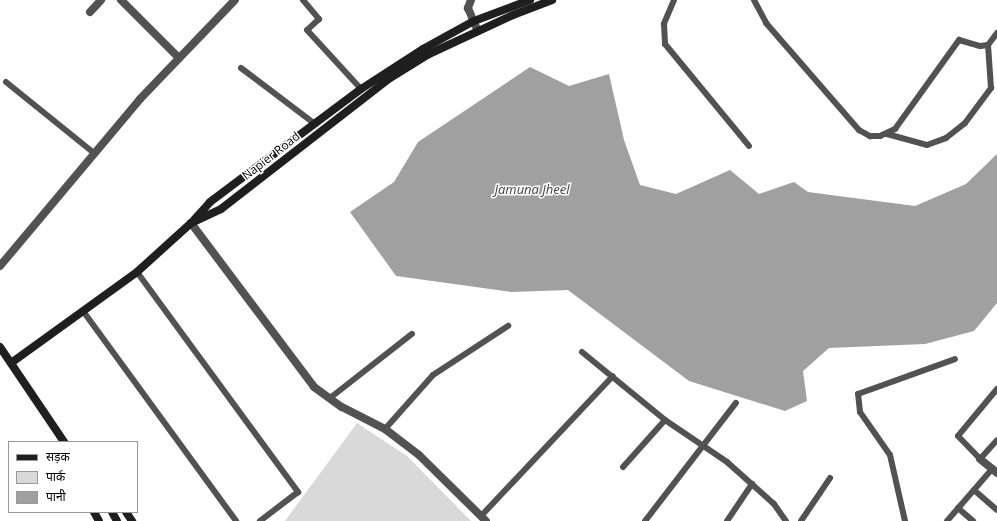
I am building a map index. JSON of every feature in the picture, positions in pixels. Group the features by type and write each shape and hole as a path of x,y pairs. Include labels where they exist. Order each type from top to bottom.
{"main road":[{"path":"191,224 210,202 362,89 423,49 474,21 530,0"},
{"name":"Napier Road","path":"11,363 137,272 191,224 221,209 390,78 429,54 478,31 552,0"},
{"path":"0,347 63,441"}],"street":[{"path":"90,12 101,0"},
{"path":"121,0 179,58"},
{"path":"0,266 140,99 235,0"},
{"path":"470,0 468,8 478,31"},
{"path":"191,224 314,387 330,398 385,429 419,455 483,519"},
{"path":"980,459 994,471"}],"lane":[{"path":"303,0 319,19 307,30 362,89"},
{"path":"674,0 664,24 665,44 749,146"},
{"path":"754,0 766,23 859,130 870,136 887,134 927,145 946,138 965,123 991,88 988,45 997,33"},
{"path":"887,134 895,129 959,40 980,46 988,45"},
{"path":"241,68 315,124"},
{"path":"6,82 94,153"},
{"path":"137,272 298,492 260,521"},
{"path":"83,311 236,521"},
{"path":"385,429 433,375 508,326"},
{"path":"330,398 412,334"},
{"path":"582,352 665,420 727,462 774,504 786,521"},
{"path":"905,521 890,455 860,412 858,394 955,359"},
{"path":"483,519 613,376"},
{"path":"997,389 958,436 980,459 997,440"},
{"path":"645,521 736,403"},
{"path":"623,467 665,420"},
{"path":"947,521 974,490 994,471"},
{"path":"801,521 830,478"},
{"path":"727,521 752,484"},
{"path":"974,490 997,510"},
{"path":"958,508 973,521"}],"green space":[{"path":"357,423 407,456 471,521 285,521"}],"water":[{"name":"Jamuna Jheel","path":"530,67 569,86 609,74 624,140 640,185 676,194 730,170 759,194 794,182 808,192 915,206 966,184 997,154 997,303 974,331 925,344 829,348 803,371 807,401 785,411 689,381 568,290 511,292 396,276 350,212 394,182 418,142"}]}
